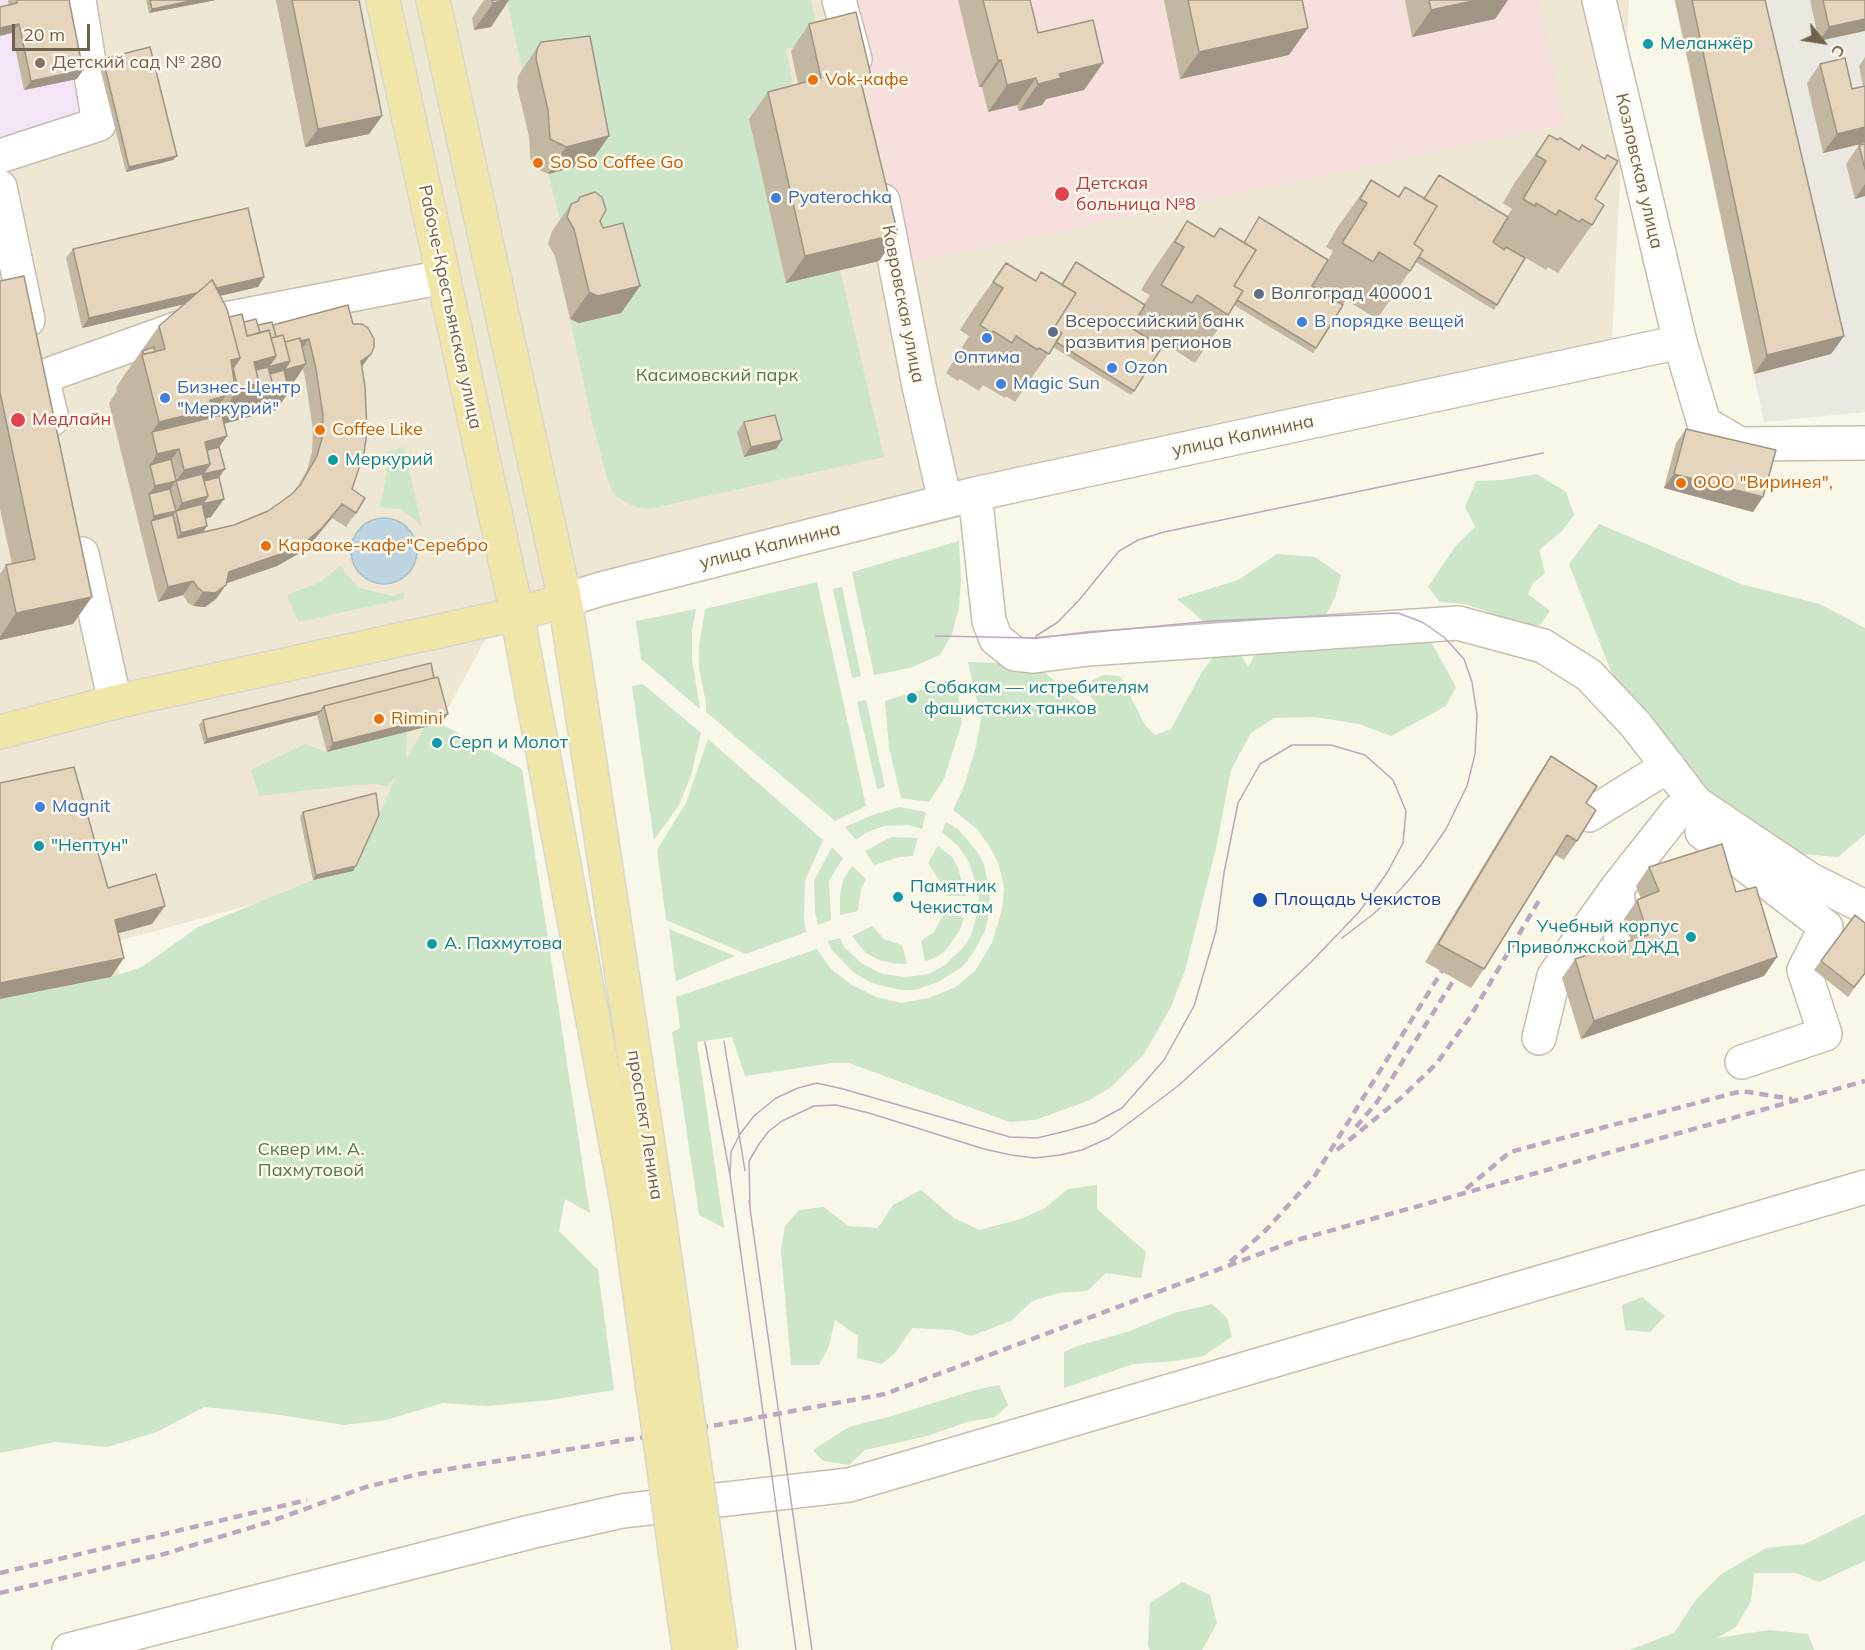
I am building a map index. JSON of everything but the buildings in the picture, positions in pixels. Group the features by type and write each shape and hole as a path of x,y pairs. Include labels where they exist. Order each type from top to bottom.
{"main road":[{"name":"Рабоче-Крестьянская улица","path":"383,0 517,614"},
{"path":"0,732 115,702 517,614 565,600 433,0"},
{"name":"проспект Ленина","path":"565,600 643,1205 689,1650"},
{"name":"проспект Ленина","path":"517,614 643,1205 721,1650"}],"street":[{"path":"0,156 99,124 79,0"},
{"path":"839,0 860,84"},
{"name":"Козловская улица","path":"1599,0 1680,342"},
{"name":"Ковровская улица","path":"878,177 919,386 960,497 989,621 996,639 1015,654 1034,656 1088,649 1458,624 1544,646 1589,675 1636,725 1668,766 1686,808"},
{"path":"0,187 30,327"},
{"path":"57,445 42,377 178,328 443,278"},
{"path":"1680,342 1704,423 1740,444 1865,443"},
{"name":"улица Калинина","path":"565,600 960,497 1680,342"},
{"path":"75,524 115,702"},
{"path":"1589,815 1668,766"},
{"path":"1539,1038 1554,976 1617,888 1686,808"},
{"path":"1686,808 1809,879 1865,907"},
{"path":"1686,808 1826,927 1804,970 1825,1034 1742,1062"},
{"path":"1617,888 1620,941"},
{"path":"69,1650 502,1539 622,1511 849,1485 1865,1187"}],"shaded area":[{"path":"0,0 1629,0 1611,360 490,631 357,876 111,943 122,982 0,1013"},
{"name":"Детский сад № 280","path":"0,0 68,0 93,127 0,147"},
{"name":"Детская больница №8","path":"849,0 1539,0 1565,124 904,264"},
{"path":"1674,0 1865,0 1865,412 1764,422"}],"green space":[{"name":"Касимовский парк","path":"507,0 811,0 820,41 786,49 799,114 749,119 786,282 840,270 884,457 648,509 633,506 614,495 607,478 591,417 570,319 579,323 620,313 561,224"},
{"path":"404,447 422,527 401,509 380,507 387,472 385,452"},
{"path":"1537,474 1566,492 1574,515 1562,531 1539,550 1545,573 1533,583 1528,594 1550,611 1540,625 1516,626 1484,610 1464,604 1440,602 1428,587 1455,547 1475,527 1465,507 1476,481 1502,480"},
{"path":"1599,524 1741,584 1820,604 1865,628 1865,834 1838,857 1789,853 1722,812 1629,701 1610,669 1569,564"},
{"path":"959,541 961,579 959,607 952,634 940,655 910,668 874,675 852,572"},
{"path":"1277,554 1315,557 1341,575 1335,598 1322,622 1209,626 1177,599 1238,580"},
{"path":"341,565 359,588 393,596 405,592 403,599 298,622 287,595 321,582"},
{"path":"817,582 866,806 835,821 706,712 699,669 699,645 705,609"},
{"path":"842,587 861,676 852,678 833,589"},
{"path":"696,609 692,631 692,659 700,709 641,659 636,621"},
{"path":"1410,631 1431,642 1456,687 1446,706 1391,736 1359,724 1315,717 1274,718 1251,733 1231,770 1216,848 1185,970 1171,1007 1144,1054 1111,1087 1090,1100 1035,1120 1010,1122 849,1063 833,1063 745,1076 732,1037 697,1042 724,1228 699,1215 672,1032 680,1028 676,997 817,949 831,969 852,985 876,997 901,1003 928,998 954,988 975,971 992,943 1002,910 1004,888 999,865 977,829 953,810 964,786 976,747 981,719 968,662 1027,664 1045,673 1090,710 1097,704 1082,687 1102,675 1120,676 1145,725 1155,735 1171,729 1202,672 1214,656 1239,652 1248,667 1257,651"},
{"path":"956,679 962,722 944,779 929,802 901,798 889,748 885,701"},
{"path":"643,684 701,733 691,775 679,805 654,840 632,686"},
{"path":"866,700 885,787 877,789 857,702"},
{"name":"Сквер им. А. Пахмутовой","path":"440,723 522,769 590,1213 565,1199 559,1231 598,1270 614,1390 550,1400 487,1406 443,1403 386,1420 344,1425 274,1414 204,1407 157,1432 107,1447 55,1442 0,1453 0,999 111,977 142,967 198,927 313,880 353,871 396,777 387,786 354,785 259,796 251,770 305,744 327,752 407,731 406,759 425,727"},
{"path":"708,739 823,840 805,881 806,932 746,954 666,920 657,850 686,803"},
{"path":"899,807 926,812 922,829 909,825 884,826 867,832 856,840 845,827 870,816"},
{"path":"946,822 959,830 978,853 984,865 990,892 988,920 984,933 962,967 938,982 915,990 901,990 872,983 853,972 831,949 828,941 840,938 844,947 861,963 882,974 906,977 929,974 945,965 964,947 971,936 978,911 979,895 969,862 958,846 942,832"},
{"path":"891,837 918,838 913,856 900,857 874,865 865,851"},
{"path":"938,846 952,857 958,868 966,896 947,896 928,863"},
{"path":"832,847 843,858 829,881 831,920 818,925 815,912 814,881"},
{"path":"852,866 866,879 861,889 858,911 840,915 840,894 844,878"},
{"path":"944,913 964,917 960,930 945,951 925,961 921,941 934,932"},
{"path":"872,926 884,939 902,945 907,964 879,960 866,953 852,936"},
{"path":"669,929 735,956 676,981"},
{"path":"1097,1185 1097,1209 1146,1252 1141,1278 1106,1273 1087,1291 1059,1293 1032,1301 1011,1321 971,1336 953,1330 912,1328 896,1352 882,1364 857,1358 858,1336 835,1320 829,1346 819,1365 791,1365 781,1251 785,1226 799,1210 824,1207 848,1226 878,1228 893,1205 921,1190 954,1218 979,1230 1021,1219 1045,1208 1068,1189"},
{"path":"1642,1297 1665,1316 1650,1332 1625,1330 1622,1305"},
{"path":"1212,1304 1227,1318 1232,1337 1203,1356 1133,1364 1064,1388 1064,1352 1130,1331 1174,1313"},
{"path":"999,1385 1008,1405 995,1417 967,1422 927,1436 865,1450 849,1465 823,1461 813,1450 849,1427"},
{"path":"1865,1514 1865,1561 1819,1582 1796,1573 1754,1573 1751,1601 1736,1627 1717,1638 1770,1630 1808,1634 1814,1650 1629,1650 1674,1633 1695,1601 1720,1575 1766,1548 1805,1544"},
{"path":"1182,1582 1210,1595 1217,1623 1202,1650 1150,1650 1148,1645 1150,1603"}],"water":[{"name":"Меркурий","path":"384,518 397,521 407,528 414,538 417,551 414,564 407,574 397,581 384,584 371,581 361,574 354,564 351,551 354,538 361,528 371,521"}],"tram line":[{"path":"1036,636 1058,622 1119,551 1138,540 1164,532 1543,453"},
{"path":"936,636 1033,638 1212,621 1398,613 1422,622 1444,637 1464,659 1472,682 1477,715 1475,754 1467,786 1446,829 1421,865 1401,889 1342,938"},
{"path":"730,1175 731,1152 740,1134 754,1116 776,1098 798,1088 817,1083 1010,1137 1037,1138 1066,1131 1094,1123 1122,1108 1164,1060 1194,1006 1216,931 1224,873 1238,803 1260,764 1292,745 1331,745 1365,755 1393,780 1406,811 1403,843 1387,873 1359,912 1311,962 1178,1086 1109,1138 1082,1150 1035,1158 984,1149 836,1105 814,1106 782,1121 768,1132 759,1144 749,1161 750,1209"},
{"path":"724,1041 745,1171"},
{"path":"705,1042 730,1175 796,1650"},
{"path":"749,1201 812,1650"}],"railway":[{"path":"1337,1150 1402,1097 1437,1063 1470,1017 1541,897"},
{"path":"1230,1262 1266,1230 1314,1177 1442,971"},
{"path":"1356,1127 1377,1102 1455,978"},
{"path":"0,1593 164,1554 269,1522 366,1487 419,1474 717,1425 885,1394 1297,1240 1865,1081"},
{"path":"1466,1189 1510,1152 1742,1091 1792,1099"},
{"path":"0,1573 307,1500"}],"place":[{"name":"Меланжёр","path":"1648,44"},
{"name":"Детский сад № 280","path":"40,63"},
{"name":"Vok-кафе","path":"813,80"},
{"name":"So So Coffee Go","path":"538,163"},
{"name":"Детская больница №8","path":"1062,194"},
{"name":"Pyaterochka","path":"776,198"},
{"name":"Волгоград 400001","path":"1259,294"},
{"name":"В порядке вещей","path":"1302,322"},
{"name":"Всероссийский банк развития регионов","path":"1053,332"},
{"name":"Оптима","path":"987,338"},
{"name":"Ozon","path":"1112,368"},
{"name":"Magic Sun","path":"1001,384"},
{"name":"Бизнес-Центр \"Меркурий\"","path":"165,398"},
{"name":"Медлайн","path":"18,420"},
{"name":"Coffee Like","path":"320,430"},
{"name":"Меркурий","path":"333,460"},
{"name":"ООО \"Виринея\",","path":"1681,483"},
{"name":"Караоке-кафе\"Серебро","path":"266,546"},
{"name":"Собакам — истребителям фашистских танков","path":"912,698"},
{"name":"Rimini","path":"379,719"},
{"name":"Серп и Молот","path":"437,743"},
{"name":"Magnit","path":"40,807"},
{"name":"\"Нептун\"","path":"39,846"},
{"name":"Памятник Чекистам","path":"898,897"},
{"name":"Площадь Чекистов","path":"1260,900"},
{"name":"Учебный корпус Приволжской ДЖД","path":"1691,937"},
{"name":"А. Пахмутова","path":"432,944"}]}
